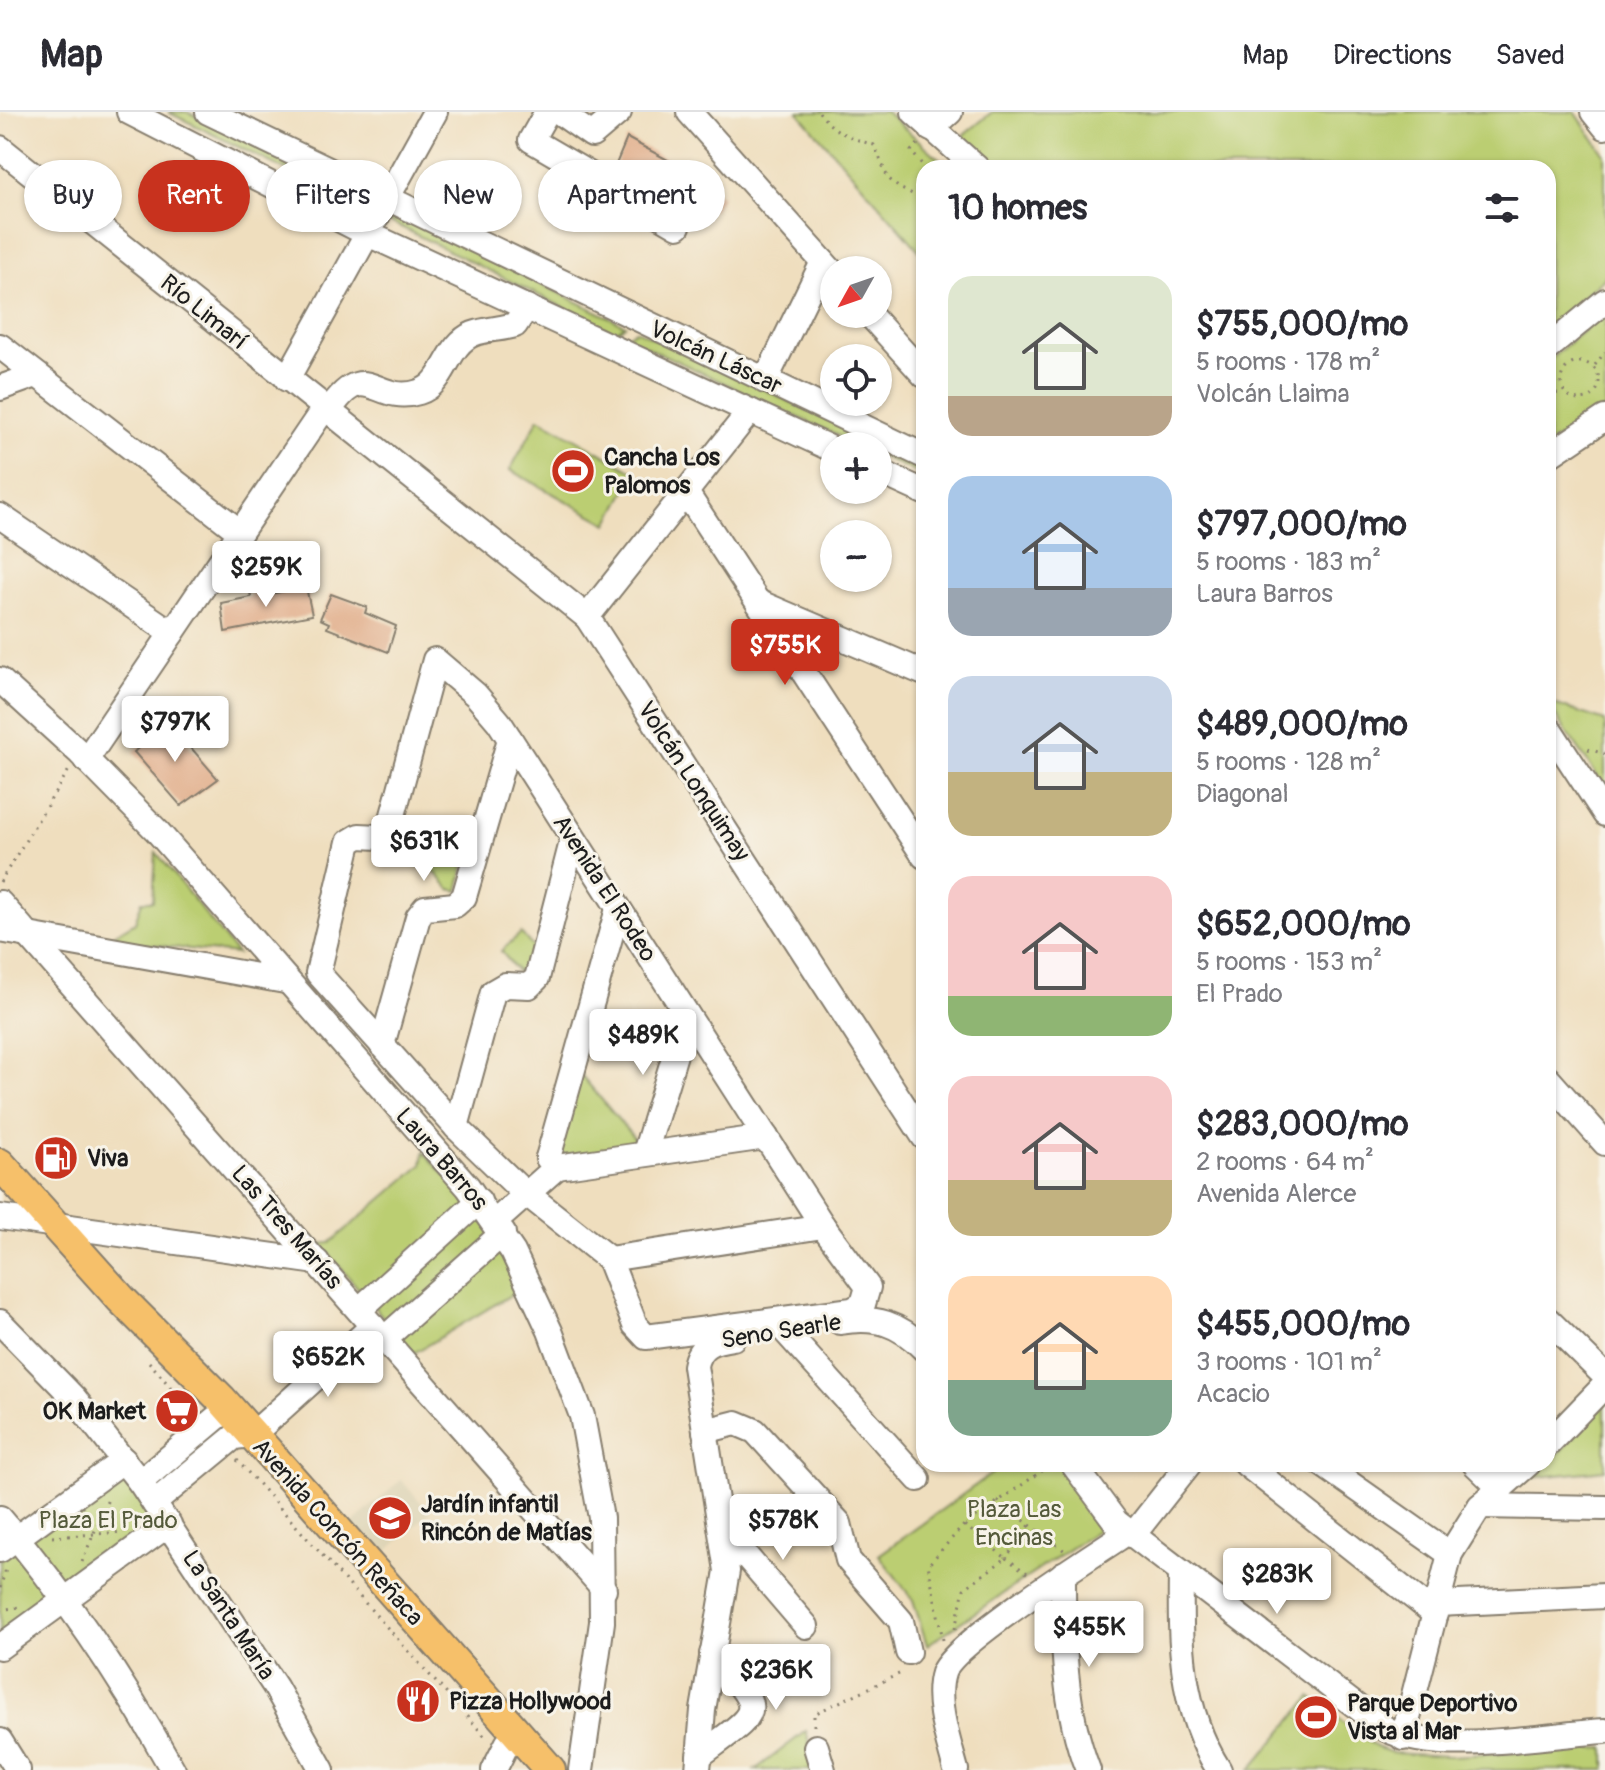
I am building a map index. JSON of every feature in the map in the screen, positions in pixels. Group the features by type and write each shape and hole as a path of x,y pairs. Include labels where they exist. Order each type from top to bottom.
{"main road":[{"name":"Avenida Concón Reñaca","path":"0,1164 121,1299 188,1363 231,1429 501,1757 530,1770"},
{"name":"Avenida Concón Reñaca","path":"231,1429 550,1770"}],"street":[{"name":"Volcán Láscar","path":"129,112 366,233 820,444"},
{"name":"Volcán Láscar","path":"208,112 307,160"},
{"path":"398,176 435,112"},
{"path":"547,112 531,140 565,160"},
{"path":"559,112 592,135 619,112"},
{"path":"689,112 820,258"},
{"path":"923,120 950,112"},
{"path":"1593,112 1605,127"},
{"path":"923,120 968,160"},
{"name":"Río Limarí","path":"0,148 410,474"},
{"name":"Volcán Láscar","path":"398,204 916,452"},
{"path":"287,379 366,233"},
{"path":"765,381 820,284"},
{"path":"1556,341 1605,301"},
{"path":"83,756 122,721 172,633 344,388 355,383 399,393 416,393 431,387 462,342 473,334 515,325 527,307"},
{"path":"882,328 916,366"},
{"path":"0,346 240,532"},
{"path":"0,388 36,375"},
{"path":"587,617 750,411"},
{"path":"1556,451 1603,425"},
{"name":"Volcán Lonquimay","path":"410,474 587,617 916,1125"},
{"path":"892,477 916,488"},
{"path":"685,491 916,844"},
{"path":"0,516 172,633"},
{"path":"758,602 916,670"},
{"name":"Avenida El Rodeo","path":"382,1045 318,973 349,842 355,836 380,837 389,830 435,660 476,695 510,739 823,1226 868,1287 863,1304 852,1310 646,1337 635,1325 609,1259"},
{"name":"Laura Barros","path":"0,680 83,756 158,832 491,1217 547,1323 582,1416 601,1518 604,1589 581,1770"},
{"path":"510,739 464,897 455,905 425,908 418,917 382,1045 456,1127 522,1190 609,1259 823,1226"},
{"path":"1556,739 1605,814"},
{"path":"892,807 916,817"},
{"path":"456,1127 493,992 505,985 529,986 537,978 573,838"},
{"name":"Las Tres Marías","path":"0,903 604,1589"},
{"path":"140,1482 231,1429 372,1325 552,1163 618,909"},
{"path":"0,930 285,981"},
{"path":"645,1153 687,1015"},
{"path":"1556,1088 1605,1143"},
{"path":"552,1163 766,1137"},
{"path":"0,1217 317,1262"},
{"path":"372,1325 491,1217"},
{"name":"Seno Searle","path":"698,1763 712,1654 727,1571 695,1366 702,1348 713,1341 871,1319 904,1330 916,1341"},
{"name":"La Santa María","path":"0,1322 74,1398 140,1482 276,1688 322,1770"},
{"path":"1556,1328 1605,1376"},
{"path":"785,1331 918,1479"},
{"path":"1556,1436 1605,1385"},
{"path":"705,1431 736,1423 755,1431 839,1523 848,1560 901,1621 908,1652"},
{"path":"154,1503 231,1429"},
{"path":"8,1544 124,1460"},
{"path":"1078,1472 1101,1506 1130,1534 1386,1729 1403,1738 1435,1743 1605,1731"},
{"path":"956,1770 940,1688 947,1664 1063,1575 1130,1534 1182,1472"},
{"path":"1257,1472 1437,1609 1605,1596"},
{"path":"1332,1472 1379,1508 1450,1554"},
{"path":"1483,1472 1501,1489"},
{"path":"1403,1738 1450,1554 1480,1506 1519,1472"},
{"path":"1480,1506 1605,1508"},
{"path":"0,1518 8,1544 66,1600 144,1718 173,1770"},
{"path":"0,1647 169,1524"},
{"path":"724,1549 747,1557 806,1626"},
{"path":"1181,1573 1183,1679 1192,1718 1219,1770"},
{"path":"1063,1575 1065,1671 1074,1728 1088,1770"},
{"name":"Seno Searle","path":"698,1763 750,1717 753,1705 749,1694 712,1654"},
{"path":"0,1741 18,1770"}],"path":[{"path":"819,112 829,126 843,135 874,145 888,178 899,188 916,195"},
{"path":"918,160 911,151 923,120"},
{"path":"1594,366 1605,352"},
{"path":"1581,362 1594,366 1599,386 1593,395 1584,401 1572,399 1563,392 1562,374 1570,365 1581,362"},
{"path":"1556,393 1563,392"},
{"path":"0,882 83,756"},
{"path":"231,1429 501,1757"},
{"path":"947,1664 928,1565 964,1525 1040,1472"},
{"path":"66,1600 108,1498"},
{"path":"998,1501 1030,1525 1063,1575"},
{"path":"964,1525 1006,1558 1063,1575"},
{"path":"947,1664 964,1589 1006,1558 1030,1525"},
{"path":"8,1544 124,1532"},
{"path":"819,1758 814,1714 913,1667 947,1664"}],"shaded area":[{"name":"Jardín infantil Rincón de Matías","path":"401,1480 430,1512 380,1558 350,1525"}],"green space":[{"path":"168,112 187,112 286,160 266,160"},
{"path":"798,112 886,112 941,160 916,160 916,247"},
{"path":"992,112 1575,112 1605,155 1605,278 1556,320 1556,160 983,160 964,144 964,135"},
{"path":"398,215 414,222 414,232 434,232 625,325 615,333 398,226"},
{"path":"1605,312 1605,408 1556,439 1556,354"},
{"path":"636,330 855,432 830,432 625,337"},
{"name":"Cancha Los Palomos","path":"539,418 636,473 608,524 510,470"},
{"path":"892,449 916,460 916,472 892,461"},
{"path":"1556,705 1605,721 1605,787 1556,717"},
{"path":"450,849 464,866 458,891 450,889 430,867"},
{"path":"156,852 237,954 105,940 135,922 142,901 153,901"},
{"path":"521,933 536,951 533,973 522,977 501,951"},
{"path":"581,1075 638,1143 638,1149 555,1156"},
{"path":"424,1152 486,1220 519,1290 414,1353 320,1244 330,1243 422,1165"},
{"path":"1605,1404 1605,1470 1528,1478 1537,1472 1556,1472 1556,1456"},
{"name":"Plaza El Prado","path":"124,1469 161,1521 0,1637 0,1560"},
{"name":"Plaza Las Encinas","path":"994,1472 1063,1472 1099,1529 927,1645 913,1600 879,1555"},
{"name":"Parque Deportivo Vista al Mar","path":"1311,1697 1376,1747 1393,1753 1449,1756 1605,1748 1605,1770 1250,1770"},
{"path":"806,1731 817,1770 755,1770 759,1767"}],"building":[{"path":"627,138 668,160 618,160"},
{"path":"306,587 312,615 225,632 221,603 251,597 250,593 269,589 270,594"},
{"path":"331,594 367,607 365,613 396,626 388,652 327,628 329,623 320,619"},
{"path":"167,720 218,779 181,806 134,752"}],"place":[{"name":"Cancha Los Palomos","path":"573,471"},
{"name":"Viva","path":"56,1158"},
{"name":"OK Market","path":"177,1411"},
{"name":"Jardín infantil Rincón de Matías","path":"390,1518"},
{"name":"Pizza Hollywood","path":"418,1701"},
{"name":"Parque Deportivo Vista al Mar","path":"1316,1717"}]}
